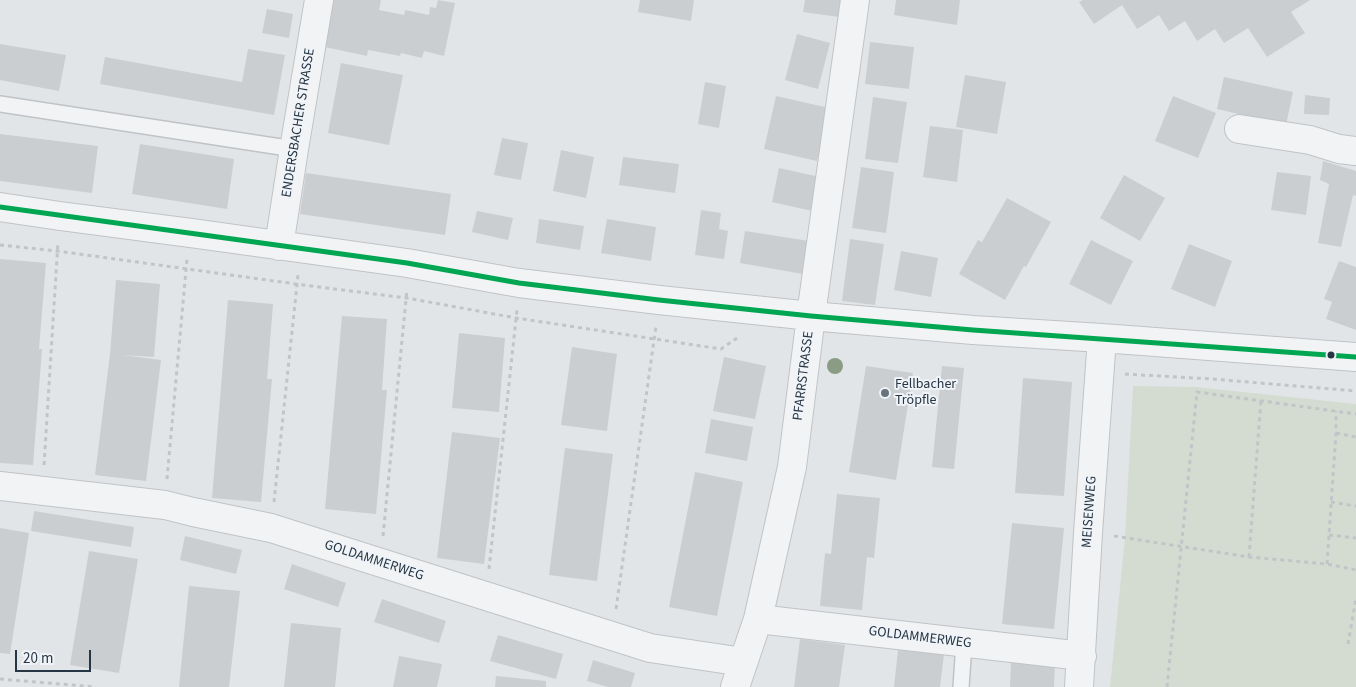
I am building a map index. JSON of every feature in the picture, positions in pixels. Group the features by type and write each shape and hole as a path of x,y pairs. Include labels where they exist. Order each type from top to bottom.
{"street":[{"name":"ENDERSBACHER STRASSE","path":"291,248 294,149 319,0"},
{"name":"PFARRSTRASSE","path":"739,675 758,619 792,467 855,0"},
{"path":"1239,129 1310,140 1339,149 1356,151"},
{"path":"0,207 407,263 519,283 659,300 973,330 1356,357"},
{"name":"MEISENWEG","path":"1079,687 1102,338"},
{"name":"GOLDAMMERWEG","path":"0,486 165,505 271,528 613,637 739,675"},
{"name":"GOLDAMMERWEG","path":"758,619 1082,656"}],"lane":[{"path":"0,104 294,149"},
{"path":"961,687 964,643"}],"path":[{"path":"42,491 60,216"},
{"path":"165,505 191,232"},
{"path":"0,245 57,250 407,298 516,318 721,349 745,333"},
{"path":"271,528 296,284 291,248"},
{"path":"380,562 407,298 407,263"},
{"path":"486,597 519,283"},
{"path":"613,637 659,300"},
{"path":"1100,373 1212,379 1356,391"},
{"path":"1167,687 1197,392 1356,414"},
{"path":"1249,557 1261,400"},
{"path":"1327,564 1336,411"},
{"path":"1336,433 1356,437"},
{"path":"1331,502 1356,506"},
{"path":"1329,535 1356,538"},
{"path":"1125,537 1249,557 1327,564 1356,570"},
{"path":"1348,644 1356,598"},
{"path":"0,679 96,687"}],"shaded area":[{"path":"1133,386 1196,387 1356,404 1356,687 1110,687 1125,537"}],"building":[{"path":"334,0 381,0 379,10 404,15 405,10 429,15 430,7 436,8 438,0 455,3 444,56 424,51 422,58 401,53 400,56 368,50 367,56 325,47"},
{"path":"640,0 694,0 691,21 638,12"},
{"path":"805,0 841,0 839,17 803,12"},
{"path":"896,0 960,0 957,25 894,15"},
{"path":"1083,0 1310,0 1291,12 1305,33 1267,57 1248,28 1224,43 1215,29 1197,41 1185,21 1169,31 1159,15 1137,29 1122,5 1094,24 1079,2"},
{"path":"267,9 293,14 289,38 262,33"},
{"path":"797,34 830,43 818,89 785,80"},
{"path":"870,42 914,47 909,89 865,84"},
{"path":"0,44 66,55 59,91 0,80"},
{"path":"248,49 285,55 274,115 100,84 105,57 242,82"},
{"path":"341,63 403,75 389,145 328,133"},
{"path":"965,75 1006,82 997,134 956,127"},
{"path":"1224,77 1293,92 1286,125 1217,109"},
{"path":"705,82 726,86 719,128 698,124"},
{"path":"1305,95 1330,98 1329,115 1304,114"},
{"path":"776,96 829,108 817,161 764,149"},
{"path":"1173,96 1216,113 1198,158 1155,141"},
{"path":"873,97 907,102 898,163 865,159"},
{"path":"930,126 963,130 957,182 923,177"},
{"path":"0,134 98,146 92,193 0,181"},
{"path":"502,138 528,143 521,180 494,175"},
{"path":"140,144 234,159 227,209 132,194"},
{"path":"561,150 594,157 586,198 553,191"},
{"path":"623,157 679,164 675,193 619,185"},
{"path":"1323,161 1356,171 1356,196 1353,195 1341,247 1318,243 1329,184 1320,180"},
{"path":"861,167 894,172 886,233 852,228"},
{"path":"779,168 820,177 812,211 772,202"},
{"path":"1277,172 1311,176 1306,215 1271,210"},
{"path":"306,173 451,194 445,235 300,214"},
{"path":"1124,175 1165,198 1140,241 1100,218"},
{"path":"1007,198 1051,222 1005,300 959,274 978,240 982,242"},
{"path":"701,210 721,213 719,229 728,231 724,259 695,255"},
{"path":"477,211 513,218 508,240 472,232"},
{"path":"539,219 584,226 580,250 536,243"},
{"path":"607,219 656,227 651,261 601,253"},
{"path":"745,231 809,241 803,274 740,263"},
{"path":"850,239 884,244 875,305 842,301"},
{"path":"1091,240 1133,261 1111,305 1069,284"},
{"path":"1189,244 1232,261 1215,307 1171,289"},
{"path":"901,251 938,258 931,297 894,290"},
{"path":"0,259 46,263 39,349 42,349 33,465 0,463"},
{"path":"1339,261 1356,267 1356,330 1326,319 1332,302 1324,299"},
{"path":"116,280 160,284 154,357 122,355 161,360 146,481 95,475 110,354"},
{"path":"228,300 273,304 267,379 272,379 261,502 212,498"},
{"path":"342,316 387,319 382,390 387,390 376,514 325,509"},
{"path":"459,333 505,338 499,412 452,408"},
{"path":"572,347 617,354 607,431 561,425"},
{"path":"724,357 766,366 755,419 713,411"},
{"path":"866,366 913,373 896,480 849,472"},
{"path":"942,366 964,368 954,469 932,467"},
{"path":"1023,378 1072,382 1064,496 1015,493"},
{"path":"711,419 753,427 747,461 705,453"},
{"path":"452,432 500,438 484,564 437,558"},
{"path":"565,448 613,454 597,581 549,575"},
{"path":"695,472 743,482 717,616 669,607"},
{"path":"837,494 880,498 874,558 867,557 862,610 820,606 825,553 831,554"},
{"path":"34,511 134,527 131,547 31,531"},
{"path":"1012,523 1064,528 1054,629 1002,624"},
{"path":"0,528 29,533 10,654 0,653"},
{"path":"185,536 242,550 236,574 180,560"},
{"path":"89,551 138,559 119,673 70,665"},
{"path":"292,564 346,583 338,607 284,589"},
{"path":"189,586 240,591 229,687 179,687"},
{"path":"382,599 446,621 439,643 374,622"},
{"path":"291,623 341,628 335,687 284,687"},
{"path":"498,635 563,654 556,679 490,661"},
{"path":"800,639 845,645 839,687 794,687"},
{"path":"898,650 944,654 940,687 894,687"},
{"path":"399,656 442,664 437,687 393,687"},
{"path":"593,660 635,673 631,687 608,687 587,681"},
{"path":"1011,663 1055,664 1054,687 1010,687"},
{"path":"496,676 546,681 546,687 495,687"}],"transit line":[{"path":"0,207 407,263 519,283 659,300 973,330 1356,357"}],"place":[{"name":"Fellbacher Tröpfle","path":"885,393"}]}
